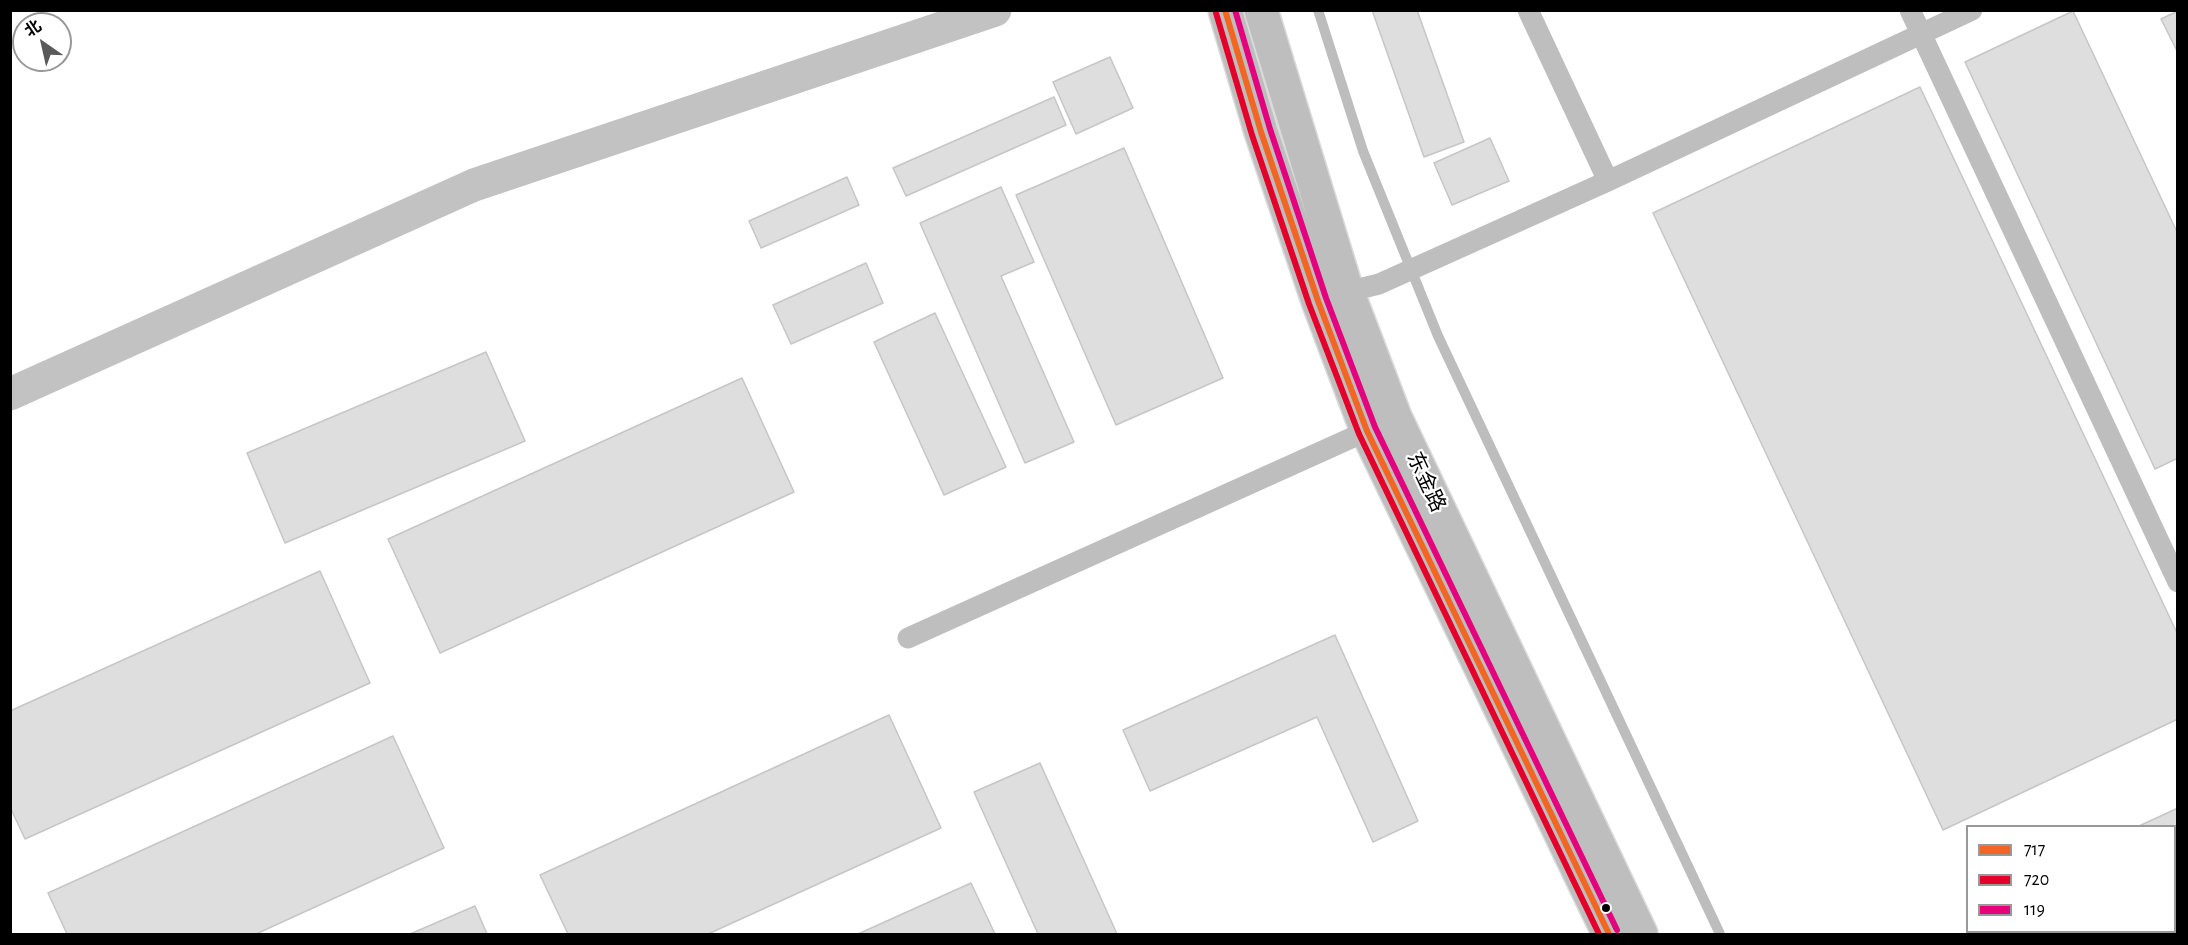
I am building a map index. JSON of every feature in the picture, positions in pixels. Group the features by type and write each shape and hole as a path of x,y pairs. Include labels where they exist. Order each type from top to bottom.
{"main road":[{"path":"10,394 474,185 995,10"},
{"name":"东金路","path":"1226,10 1261,132 1332,296 1381,424 1610,934"},
{"name":"东金路","path":"1261,10 1332,296"},
{"name":"东金路","path":"1381,424 1641,934"}],"lane":[{"path":"1528,10 1608,181"},
{"path":"1910,10 2178,582"},
{"path":"1332,296 1379,284 1445,255 1972,10"},
{"path":"908,638 1381,424"}],"building":[{"path":"1372,10 1417,10 1464,142 1424,157"},
{"path":"2073,11 2178,234 2178,458 2155,469 1965,62"},
{"path":"2178,11 2178,53 2161,19"},
{"path":"1110,57 1133,108 1076,134 1053,82"},
{"path":"1920,87 2178,635 2178,719 1943,830 1653,213"},
{"path":"1054,97 1066,125 906,196 893,168"},
{"path":"1490,138 1509,181 1452,205 1434,163"},
{"path":"1124,148 1223,378 1116,425 1016,195"},
{"path":"847,177 859,205 761,248 749,221"},
{"path":"1001,187 1034,262 1001,276 1074,442 1025,463 920,223"},
{"path":"866,263 883,303 791,344 773,305"},
{"path":"935,313 1006,467 944,495 874,342"},
{"path":"486,352 525,441 285,543 247,453"},
{"path":"742,378 794,492 440,653 388,539"},
{"path":"320,571 370,683 25,839 10,807 10,711"},
{"path":"1335,635 1418,821 1373,842 1317,717 1150,791 1123,730"},
{"path":"889,715 941,828 708,934 568,934 540,875"},
{"path":"393,736 444,848 256,934 67,934 48,893"},
{"path":"1040,763 1117,934 1038,934 974,792"},
{"path":"2178,808 2178,934 1993,934 2176,933 2176,825 2141,825"},
{"path":"971,883 995,934 858,934"},
{"path":"475,906 487,934 410,934"}],"waterway":[{"path":"1318,10 1363,151 1438,336 1720,934"}],"transit line":[{"name":"717","path":"1225,10 1261,132 1318,301 1367,431 1609,934"},
{"name":"119","path":"1235,10 1270,129 1326,298 1375,427 1617,930"},
{"name":"720","path":"1216,13 1252,135 1309,304 1359,434 1599,934"}]}
